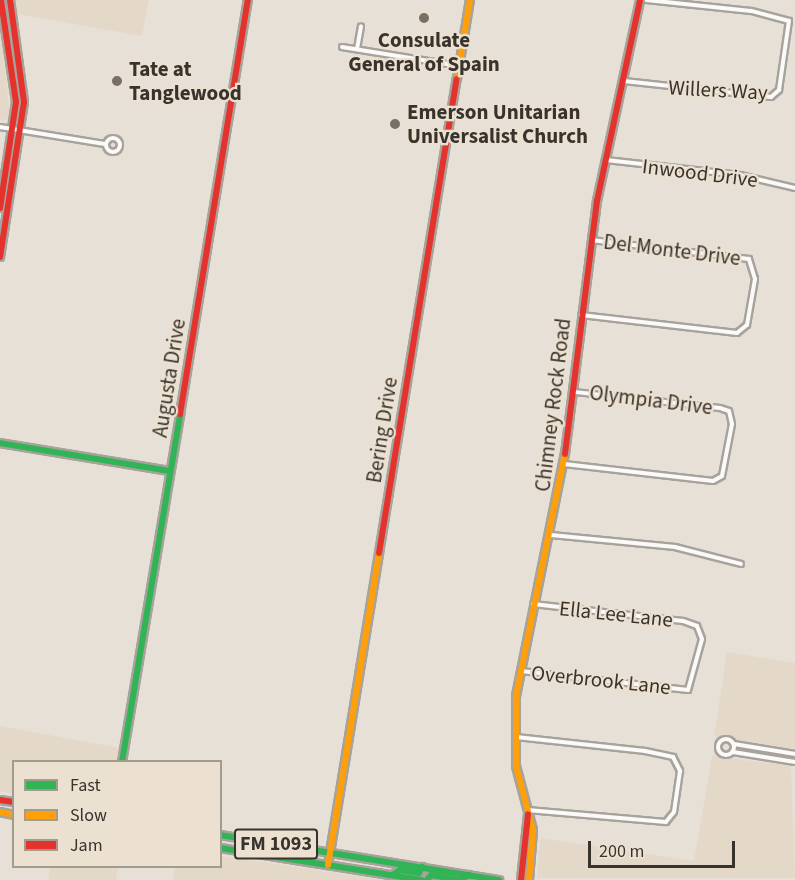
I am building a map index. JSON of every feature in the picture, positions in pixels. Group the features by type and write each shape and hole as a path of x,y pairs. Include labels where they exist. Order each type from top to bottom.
{"main road":[{"path":"0,257 21,130 24,84 1,0"},
{"path":"9,205 0,206 16,96 10,0"},
{"name":"Augusta Drive","path":"122,760 248,0"},
{"name":"Bering Drive","path":"327,865 470,0"},
{"name":"Chimney Rock Road","path":"530,880 528,812 514,736 520,671 532,604 551,534 564,464 590,240 640,0"},
{"path":"0,443 170,471"},
{"name":"FM 1093","path":"222,836 499,880"},
{"name":"Chimney Rock Road","path":"521,880 530,844"},
{"name":"FM 1093","path":"222,848 421,880"},
{"path":"393,875 400,870 419,873 429,860"},
{"path":"428,880 431,875 459,880 469,875"}],"street":[{"name":"Willers Way","path":"624,81 771,97 779,90 789,26 784,18 647,0"},
{"path":"357,50 361,26"},
{"path":"342,47 459,66"},
{"path":"0,127 105,144"},
{"name":"Inwood Drive","path":"605,160 740,175 795,188"},
{"name":"Del Monte Drive","path":"581,315 737,333 747,325 753,296 756,269 749,258 590,240"},
{"name":"Olympia Drive","path":"564,464 714,481 722,476 728,445 731,416 720,408 574,392"},
{"path":"551,534 675,547 741,564"},
{"name":"Ella Lee Lane","path":"532,604 691,623 701,632 697,663"},
{"name":"Overbrook Lane","path":"520,671 688,690 697,663"},
{"path":"514,736 673,757 680,771 677,792 666,822 528,812"},
{"path":"795,754 734,744 726,739 718,746 723,755 733,752 795,762"},
{"path":"733,752 734,744"}],"shaded area":[{"path":"0,0 149,0 142,36 0,11"},
{"path":"0,27 11,121 0,119"},
{"path":"727,652 795,663 795,749 714,736"},
{"path":"0,726 120,748 117,760 12,760 12,794 0,791"},
{"path":"712,756 791,766 795,878 537,878 540,838 694,861"},
{"path":"222,856 384,880 173,880 175,868 222,868"},
{"path":"50,868 118,868 116,880 48,880"}],"traffic: fast":[{"path":"122,760 180,414"},
{"path":"0,443 170,471"},
{"path":"222,835 499,880"},
{"path":"222,848 421,880"},
{"path":"393,875 400,870 419,873 422,867"},
{"path":"427,880 431,875 459,880 469,875"}],"traffic: slow":[{"path":"457,79 470,0"},
{"path":"529,880 533,830 516,766 516,696 565,454"},
{"path":"328,865 379,553"},
{"path":"0,812 12,815"}],"traffic: jam":[{"path":"0,208 16,102 1,0"},
{"path":"0,257 24,102 10,0"},
{"path":"180,414 248,0"},
{"path":"565,454 597,201 640,0"},
{"path":"379,553 457,79"},
{"path":"0,800 12,802"},
{"path":"521,880 528,814"}],"place":[{"name":"Consulate General of Spain","path":"424,18"},
{"name":"Tate at Tanglewood","path":"117,81"},
{"name":"Emerson Unitarian Universalist Church","path":"395,124"}]}
